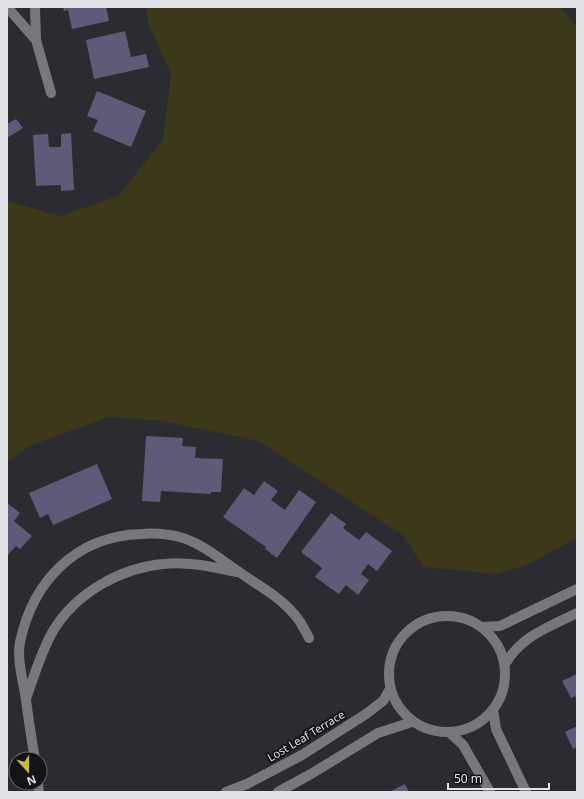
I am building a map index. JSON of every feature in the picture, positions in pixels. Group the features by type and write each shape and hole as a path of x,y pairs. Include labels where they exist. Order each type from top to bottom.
{"street":[{"path":"8,7 36,40"},
{"path":"36,7 36,40 51,93"},
{"path":"34,751 20,664 20,643 34,600 48,579 63,562 83,548 102,540 130,534 156,533 182,538 206,549 282,602 296,615 309,638"},
{"path":"26,701 38,665 53,630 86,593 101,584 125,573 164,563 206,566 240,573"},
{"path":"482,627 500,626 577,589"},
{"path":"504,664 514,650 529,637 577,612"},
{"path":"441,616 456,616 471,621 482,627 496,642 504,664 506,676 504,688 493,710 474,726 461,731 450,733 426,729 412,722 396,703 390,689 388,675 390,662 395,648 402,637 416,624 441,616"},
{"name":"Lost Leaf Terrace","path":"226,792 247,784 302,755 366,714 383,701 390,689"},
{"path":"493,710 496,729 526,792"},
{"path":"278,792 311,774 378,733 412,722"},
{"path":"450,733 463,745 490,792"}],"shaded area":[{"path":"146,7 560,7 577,27 577,529 575,539 527,565 496,574 423,567 404,536 259,441 162,421 109,417 29,446 7,463 7,201 61,216 118,196 163,140 171,74 148,24"}],"building":[{"path":"63,7 106,7 109,21 72,29 68,10 64,11"},
{"path":"125,31 131,57 146,54 149,67 94,79 86,40"},
{"path":"97,91 146,111 131,147 93,131 98,120 87,116"},
{"path":"16,119 23,128 7,138 7,124"},
{"path":"71,133 74,190 61,191 61,185 36,186 33,135 48,134 49,147 61,147 61,134"},
{"path":"146,436 183,438 182,446 196,447 195,458 223,459 221,492 211,492 211,494 161,491 160,502 142,501"},
{"path":"97,464 112,499 53,525 48,514 40,518 29,493"},
{"path":"264,481 278,491 271,500 285,510 299,490 316,502 277,558 265,549 266,547 223,517 244,488 254,495"},
{"path":"7,503 20,513 14,521 32,536 20,549 16,546 7,556"},
{"path":"331,513 346,524 343,528 359,540 366,532 392,551 377,571 368,564 361,574 369,580 358,595 346,585 339,594 315,577 322,568 301,552"},
{"path":"577,674 577,700 575,696 571,698 562,681"},
{"path":"577,726 577,747 573,749 565,732"},
{"path":"405,784 409,792 391,791"}]}
